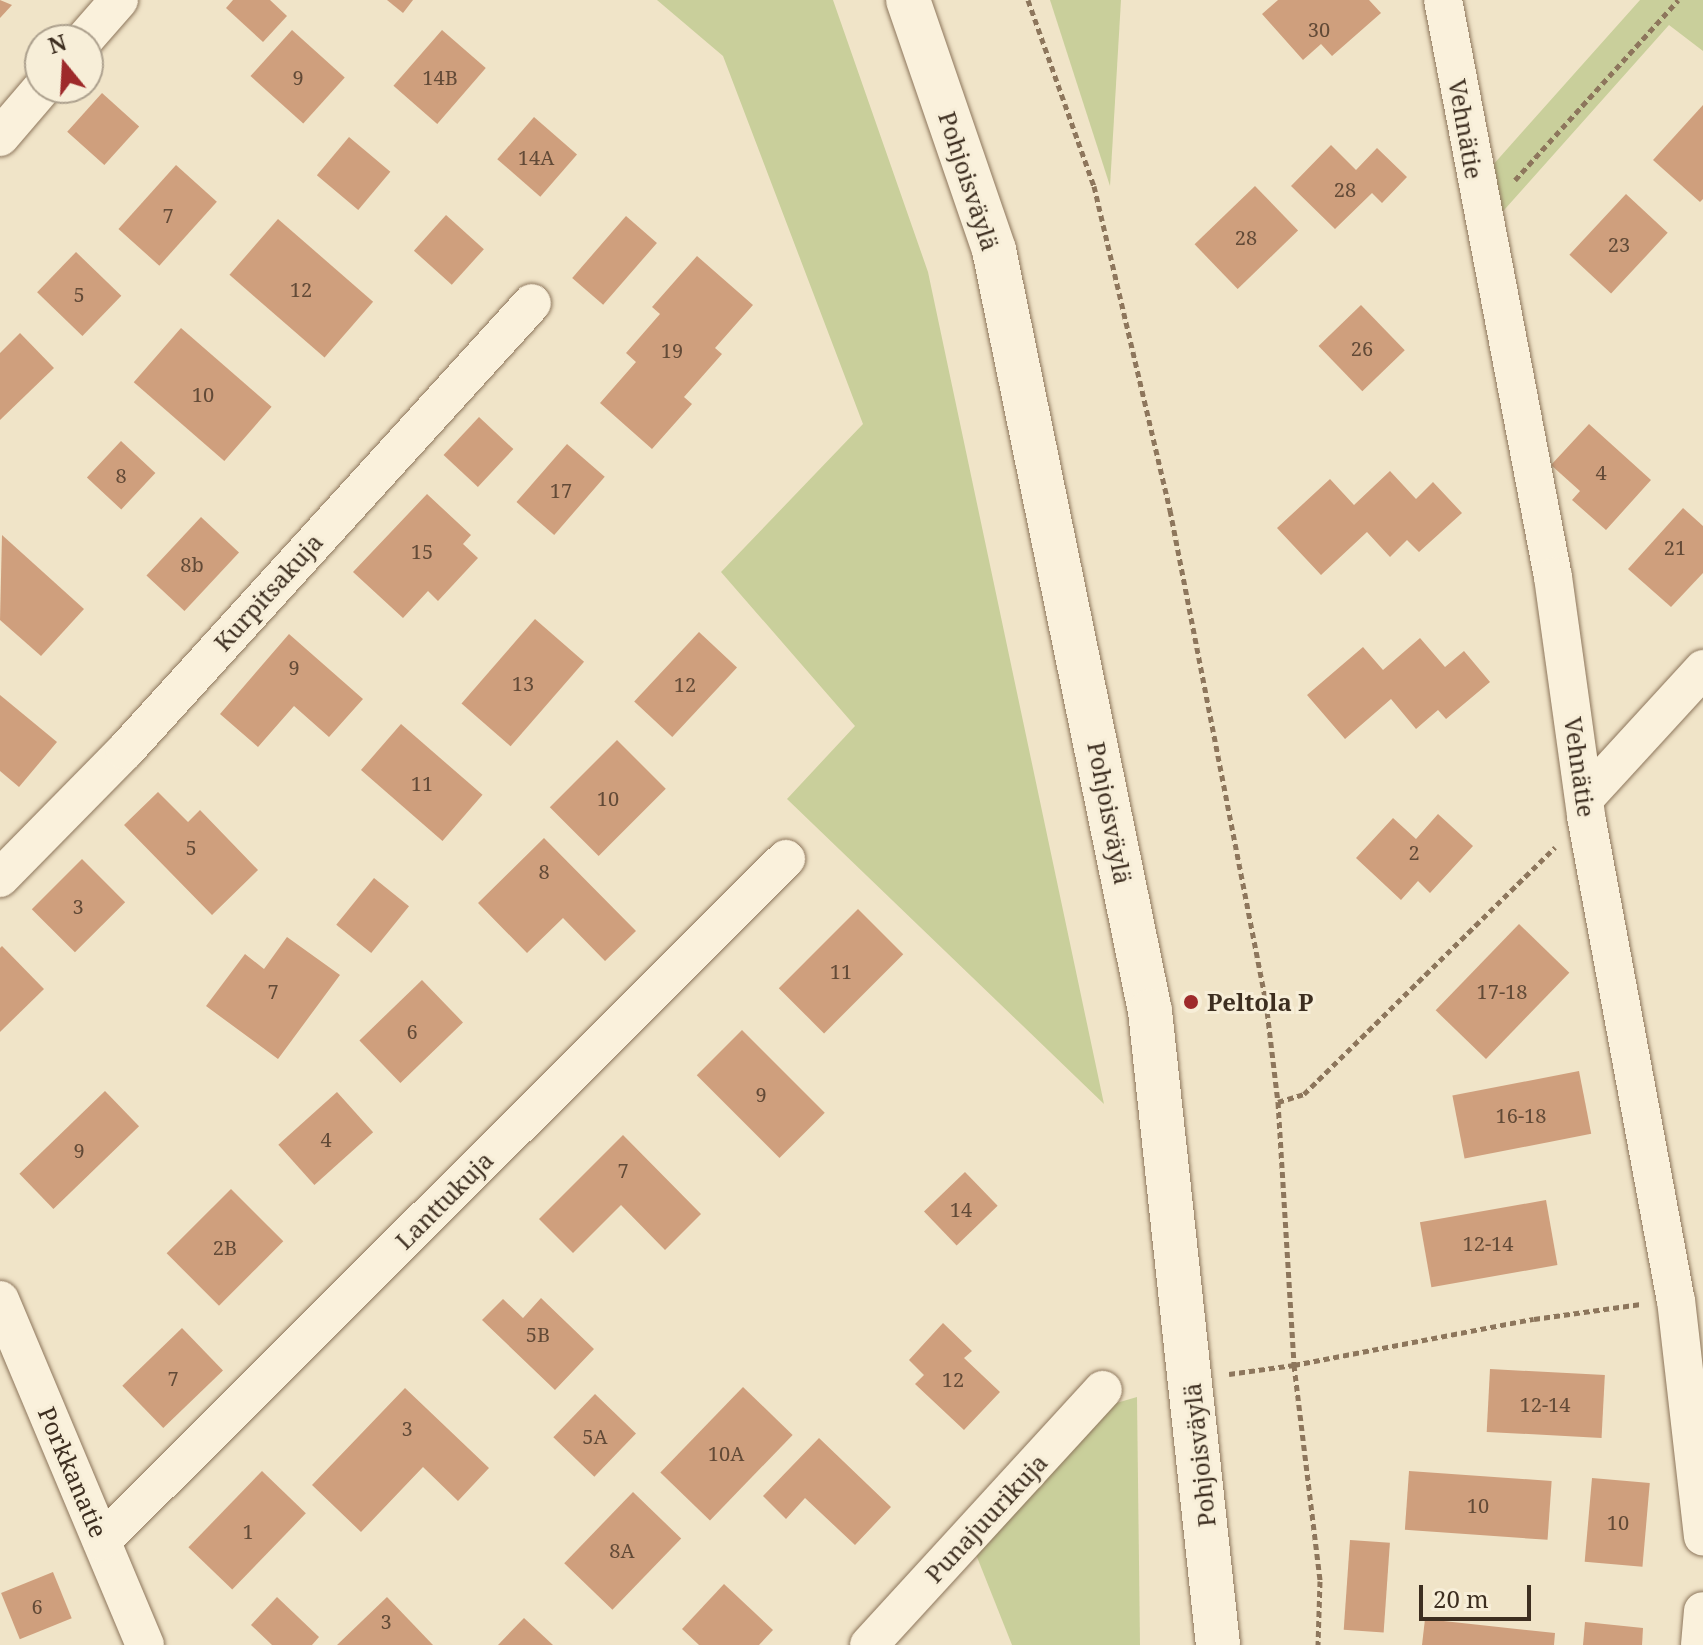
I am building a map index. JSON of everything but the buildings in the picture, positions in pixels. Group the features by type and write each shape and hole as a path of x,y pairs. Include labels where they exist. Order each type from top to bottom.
{"main road":[{"name":"Pohjoisväylä","path":"908,0 994,250 1150,1011 1218,1645"}],"street":[{"path":"98,24 119,0"},
{"name":"Vehnätie","path":"1443,0 1553,577 1586,807 1676,1300 1703,1536"},
{"path":"0,137 28,104"},
{"name":"Kurpitsakuja","path":"0,878 125,751 532,303"},
{"path":"1586,807 1703,669"},
{"name":"Lanttukuja","path":"102,1541 786,859"},
{"name":"Porkkanatie","path":"0,1300 145,1645"},
{"name":"Punajuurikuja","path":"869,1645 1103,1390"},
{"path":"1700,1645 1703,1611"}],"path":[{"path":"1028,0 1094,186 1170,510 1266,1002 1278,1102 1294,1365 1320,1581 1318,1645"},
{"path":"1482,217 1678,0"},
{"path":"1278,1102 1304,1094 1586,807"},
{"path":"1220,1375 1294,1365 1534,1319 1676,1300"}],"green space":[{"path":"657,0 833,0 928,272 1104,1104 787,799 855,726 721,572 863,424 723,56"},
{"path":"1050,0 1121,0 1110,186"},
{"path":"1640,0 1703,0 1703,51 1669,25 1497,218 1492,166"},
{"path":"1137,1397 1140,1645 1012,1645 975,1552 1113,1404"}],"place":[{"name":"Peltola P","path":"1191,1002"}]}
